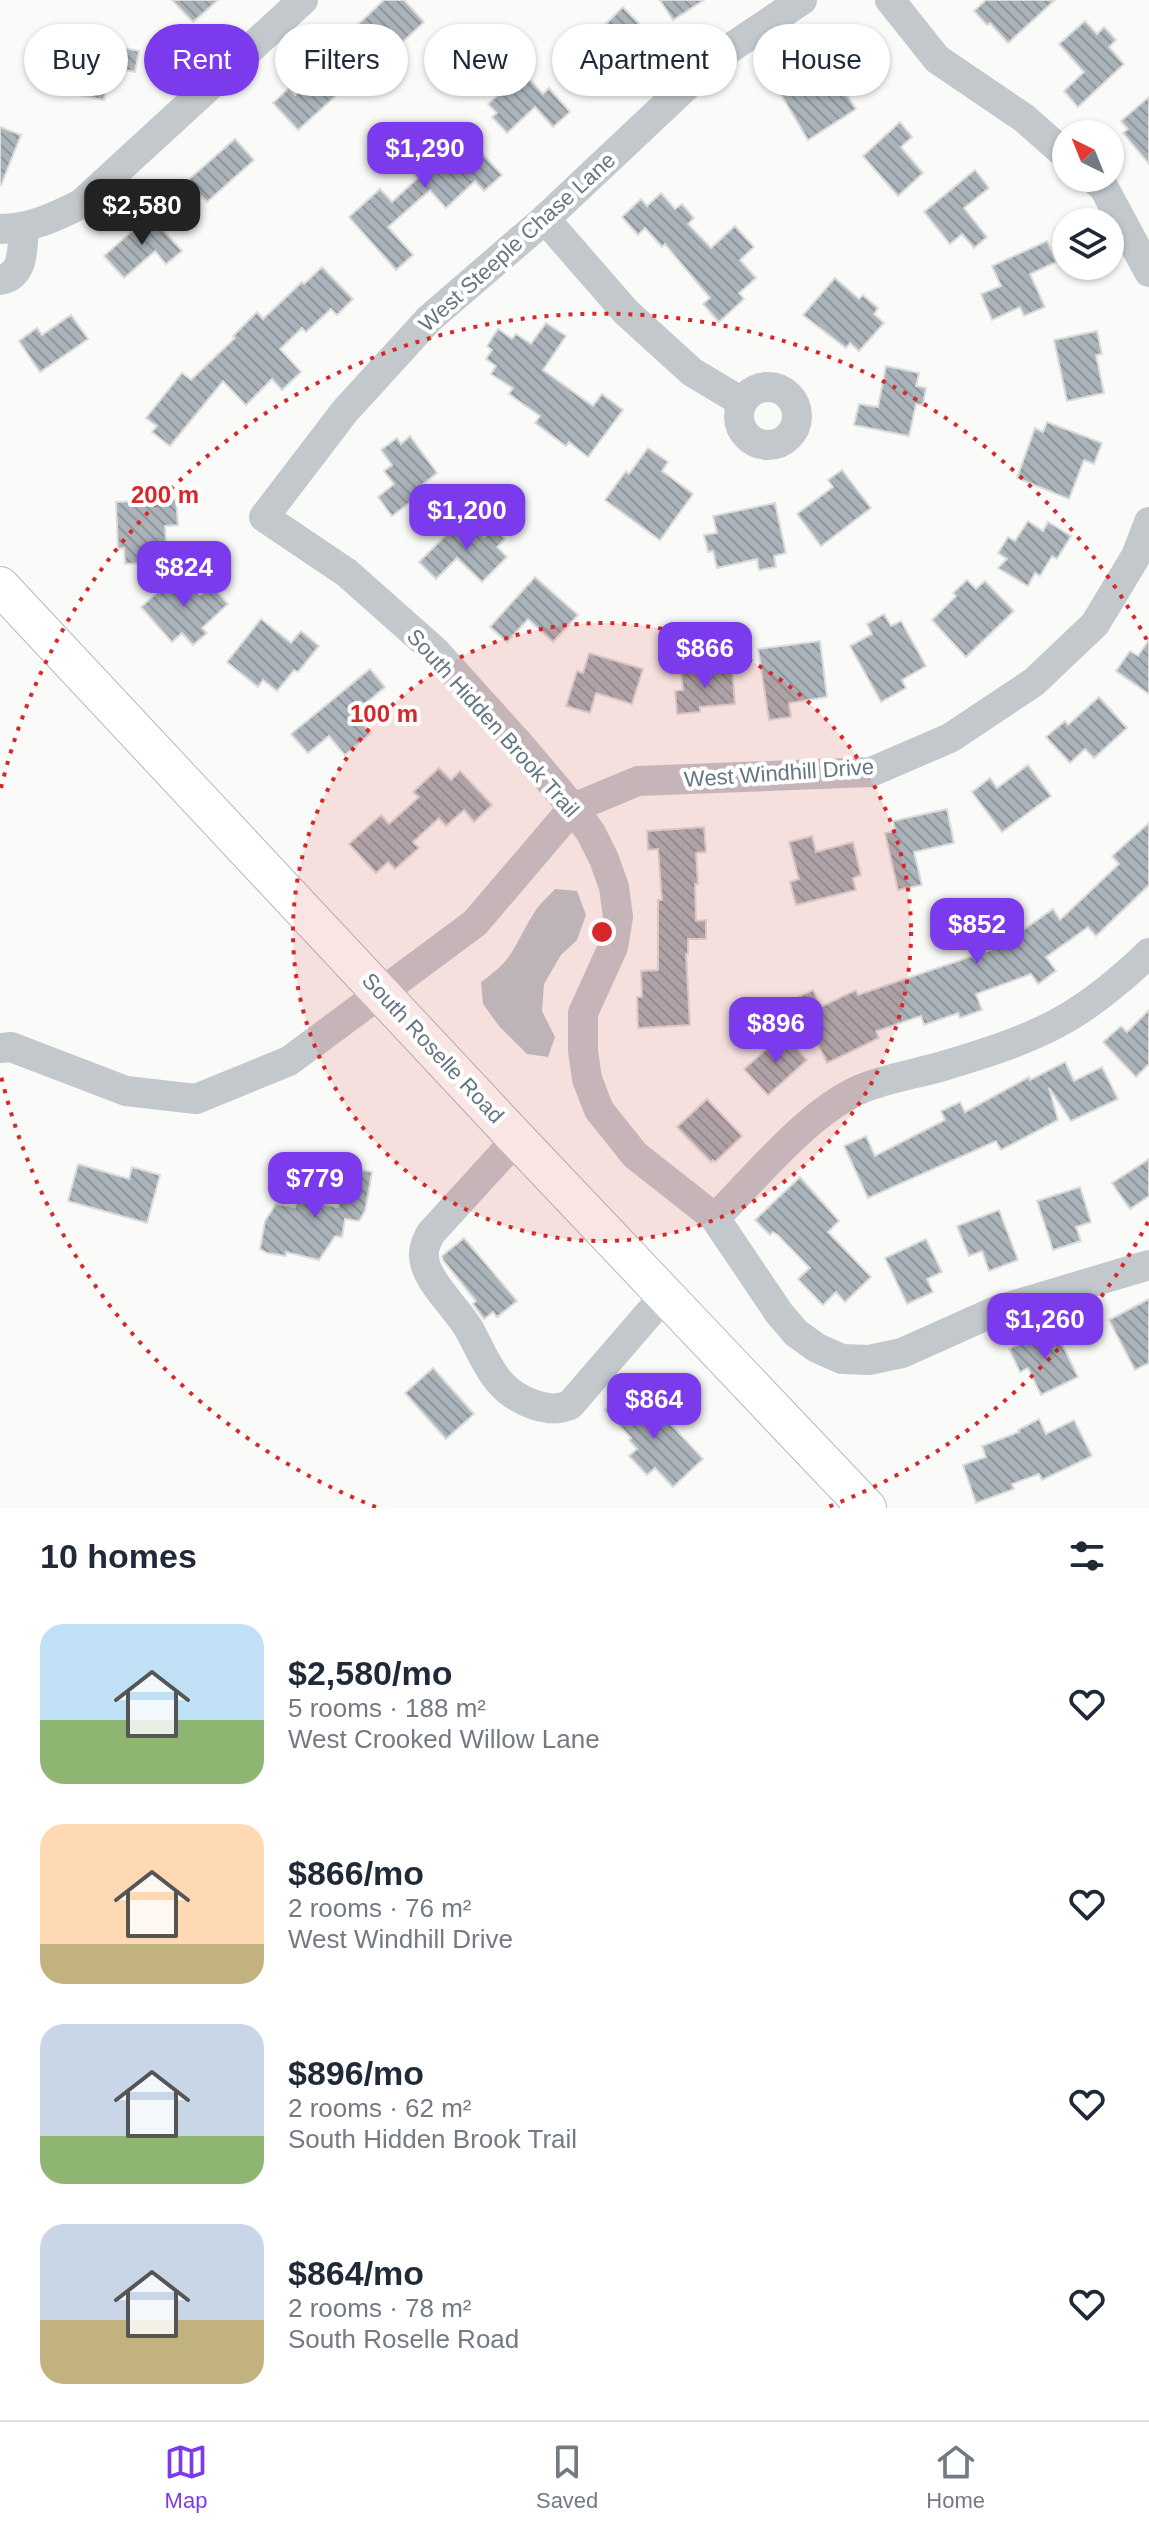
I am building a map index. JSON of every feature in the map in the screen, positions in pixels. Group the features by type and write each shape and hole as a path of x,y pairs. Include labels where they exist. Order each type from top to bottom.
{"main road":[{"name":"South Roselle Road","path":"0,586 867,1508"}],"street":[{"path":"0,280 5,281 17,272 22,256 9,228 51,219 81,204 303,0"},
{"name":"West Steeple Chase Lane","path":"264,517 345,411 429,319 545,219 717,57 802,0"},
{"path":"890,0 937,59 1024,118 1052,143"},
{"path":"1106,192 1149,272"},
{"path":"545,219 626,312 692,372 742,402"},
{"name":"South Hidden Brook Trail","path":"264,517 347,573 436,652 573,808 591,833 614,887 618,917 613,947 583,1013 587,1079 599,1110 635,1155 715,1218 796,1333 817,1348 842,1359 869,1360 902,1353 998,1310 1149,1265"},
{"name":"West Windhill Drive","path":"0,1048 11,1047 126,1091 196,1099 289,1061 475,923 573,808 638,781 871,772 950,738 1034,682 1095,624 1136,556 1149,522"},
{"path":"715,1218 827,1109 859,1090 974,1056 1062,1020 1121,979 1149,953"},
{"path":"515,1137 431,1233 423,1259 501,1385 509,1393 532,1404 555,1410 570,1405 665,1295"}],"shaded area":[{"path":"555,889 577,891 586,915 577,940 561,955 544,984 542,1011 555,1037 548,1057 527,1054 499,1026 483,1004 481,982 508,958 536,910"}],"building":[{"path":"172,0 218,0 193,22"},
{"path":"384,0 404,0 424,22 408,37 408,24 359,24"},
{"path":"660,0 704,0 673,20"},
{"path":"986,0 1055,0 1008,43 974,11"},
{"path":"623,7 639,24 606,24"},
{"path":"1085,21 1097,34 1104,27 1116,40 1109,47 1124,64 1078,107 1064,91 1084,72 1059,44"},
{"path":"128,49 139,51 135,72 128,71"},
{"path":"536,86 543,94 549,88 552,96 556,96 570,112 553,127 535,107 507,133 492,117 497,113 488,104 497,96 536,96"},
{"path":"83,96 105,96 104,100"},
{"path":"280,96 336,96 298,130 273,103"},
{"path":"782,96 847,96 856,109 808,140"},
{"path":"1149,97 1149,164 1124,134 1128,129 1122,120"},
{"path":"900,122 912,137 901,147 923,173 898,196 863,156"},
{"path":"0,127 21,135 1,185 0,185"},
{"path":"448,129 455,137 461,131 502,175 484,191 475,181 446,208 430,190 388,227 413,255 396,270 349,217 380,189 392,202 418,178 408,166"},
{"path":"235,139 254,160 207,202 187,181"},
{"path":"975,170 989,188 964,208 987,237 974,248 962,234 950,244 924,212"},
{"path":"661,193 675,209 682,204 694,218 688,224 711,248 735,226 754,247 740,260 756,278 739,293 744,299 719,322 703,304 710,298 665,244 662,247 645,228 638,235 622,217 641,199 647,206"},
{"path":"150,215 182,251 166,264 155,251 124,278 104,256"},
{"path":"1047,241 1052,264 1030,274 1045,307 1024,316 1020,307 992,320 981,294 1001,286 992,266"},
{"path":"322,267 353,299 337,315 331,309 306,332 302,328 280,349 301,372 282,390 272,379 246,405 223,381 170,446 152,432 157,426 146,418 182,373 191,380 257,312 263,319"},
{"path":"835,278 859,299 863,295 878,308 874,314 884,323 859,351 850,343 846,348 803,315"},
{"path":"71,315 88,339 40,372 19,341 37,328 42,335"},
{"path":"546,323 566,336 543,370 593,406 602,394 623,410 588,457 569,442 566,446 535,423 540,416 509,394 513,388 491,374 496,366 486,359 492,350 487,346 498,329 512,339 516,334 531,344"},
{"path":"1097,331 1102,354 1096,355 1104,393 1067,401 1054,340"},
{"path":"886,366 919,373 916,386 926,388 923,405 916,404 909,436 854,425 859,404 878,407"},
{"path":"1047,422 1102,443 1094,464 1084,460 1069,499 1017,478 1035,428 1043,432"},
{"path":"410,436 437,473 413,492 417,497 392,516 378,497 394,484 384,471 392,465 381,450 397,438 401,444"},
{"path":"648,448 668,462 662,471 693,494 660,540 605,500"},
{"path":"842,470 871,508 821,546 797,514 833,487 828,480"},
{"path":"176,499 178,525 165,526 167,562 125,564 124,548 118,549 116,502"},
{"path":"775,503 786,553 774,556 776,567 759,570 757,559 717,568 713,551 708,552 704,535 717,533 713,516"},
{"path":"469,521 484,537 493,527 505,539 497,547 507,557 482,582 457,558 436,579 419,562 452,529 457,534"},
{"path":"1028,521 1043,531 1048,522 1071,536 1057,559 1052,556 1040,576 1035,573 1028,586 998,568 1007,559 998,553 1008,537 1015,541"},
{"path":"180,572 200,595 211,585 228,604 202,628 207,633 193,645 182,633 172,642 141,607"},
{"path":"535,577 578,615 553,642 528,619 507,642 490,627"},
{"path":"967,580 976,589 985,581 1014,611 966,657 932,620"},
{"path":"884,614 891,626 901,621 926,666 902,680 906,688 881,702 850,646 872,634 867,624"},
{"path":"261,619 291,643 301,631 319,646 277,691 263,680 258,687 227,662"},
{"path":"1149,640 1149,694 1116,671 1130,651 1138,656"},
{"path":"820,641 827,697 789,703 791,717 769,720 758,649"},
{"path":"589,653 643,669 632,704 596,693 590,713 566,706 577,671 583,673"},
{"path":"732,667 735,704 700,707 700,712 677,714 675,691 683,690 681,672"},
{"path":"370,669 385,687 354,713 371,733 345,755 329,736 308,753 291,734"},
{"path":"1099,697 1127,728 1094,758 1085,749 1070,763 1046,737 1065,721 1068,725"},
{"path":"1028,765 1051,796 1002,832 972,792 990,778 997,788"},
{"path":"439,768 451,780 460,771 492,805 474,822 464,810 446,826 439,818 413,842 419,848 395,869 388,862 376,873 349,844 381,815 389,824 419,797 413,792"},
{"path":"947,809 954,843 914,852 922,885 898,890 885,833 895,831 893,821"},
{"path":"1149,823 1149,885 1096,936 1088,927 1046,957 1056,971 1038,984 1031,974 976,994 982,1010 960,1018 958,1013 924,1025 921,1016 876,1031 879,1038 827,1063 796,998 813,990 821,1007 856,990 858,995 999,947 1053,909 1060,920 1119,864 1112,856"},
{"path":"704,827 706,852 696,853 698,884 695,884 696,921 706,920 706,939 688,939 690,1025 638,1028 637,997 642,997 641,971 658,970 658,900 662,900 658,849 648,850 647,831"},
{"path":"812,836 816,852 853,842 861,875 853,878 856,890 796,905 790,882 799,879 789,842"},
{"path":"1149,1010 1149,1064 1136,1077 1103,1042 1121,1026 1127,1032"},
{"path":"784,1034 807,1060 768,1095 744,1069"},
{"path":"1065,1062 1074,1081 1102,1067 1118,1099 1071,1121 1049,1088 1058,1120 1001,1150 996,1141 868,1198 844,1146 866,1136 875,1156 945,1120 941,1111 960,1102 965,1112 1029,1077 1030,1080"},
{"path":"707,1099 742,1136 715,1162 711,1162 677,1127"},
{"path":"1149,1159 1149,1196 1130,1209 1112,1183"},
{"path":"78,1164 129,1179 132,1167 160,1175 147,1223 68,1201"},
{"path":"351,1168 372,1172 365,1211 359,1221 345,1219 342,1237 335,1236 319,1260 286,1252 286,1256 267,1253 260,1249 265,1221 276,1204 295,1207 298,1196 306,1202 338,1207 343,1181"},
{"path":"800,1177 839,1221 828,1232 871,1277 845,1302 836,1292 823,1305 798,1279 810,1268 778,1235 773,1232 770,1235 755,1220"},
{"path":"1080,1187 1091,1222 1076,1227 1081,1241 1053,1250 1037,1201"},
{"path":"999,1210 1018,1260 989,1271 982,1251 969,1256 957,1226"},
{"path":"464,1238 517,1301 497,1317 493,1312 484,1319 473,1304 476,1301 443,1260 442,1256"},
{"path":"926,1239 942,1272 927,1279 933,1292 907,1304 885,1258"},
{"path":"1149,1299 1149,1363 1135,1370 1109,1320"},
{"path":"1054,1327 1078,1377 1041,1395 1028,1368 1020,1372 1009,1349"},
{"path":"433,1368 474,1414 446,1439 405,1393"},
{"path":"625,1391 651,1419 659,1412 703,1459 673,1487 655,1468 647,1475 629,1456 637,1449 605,1410"},
{"path":"1039,1419 1046,1434 1074,1420 1092,1456 1042,1480 1039,1474 1012,1484 1014,1489 976,1503 963,1465 986,1457 982,1446 1019,1432"}]}
